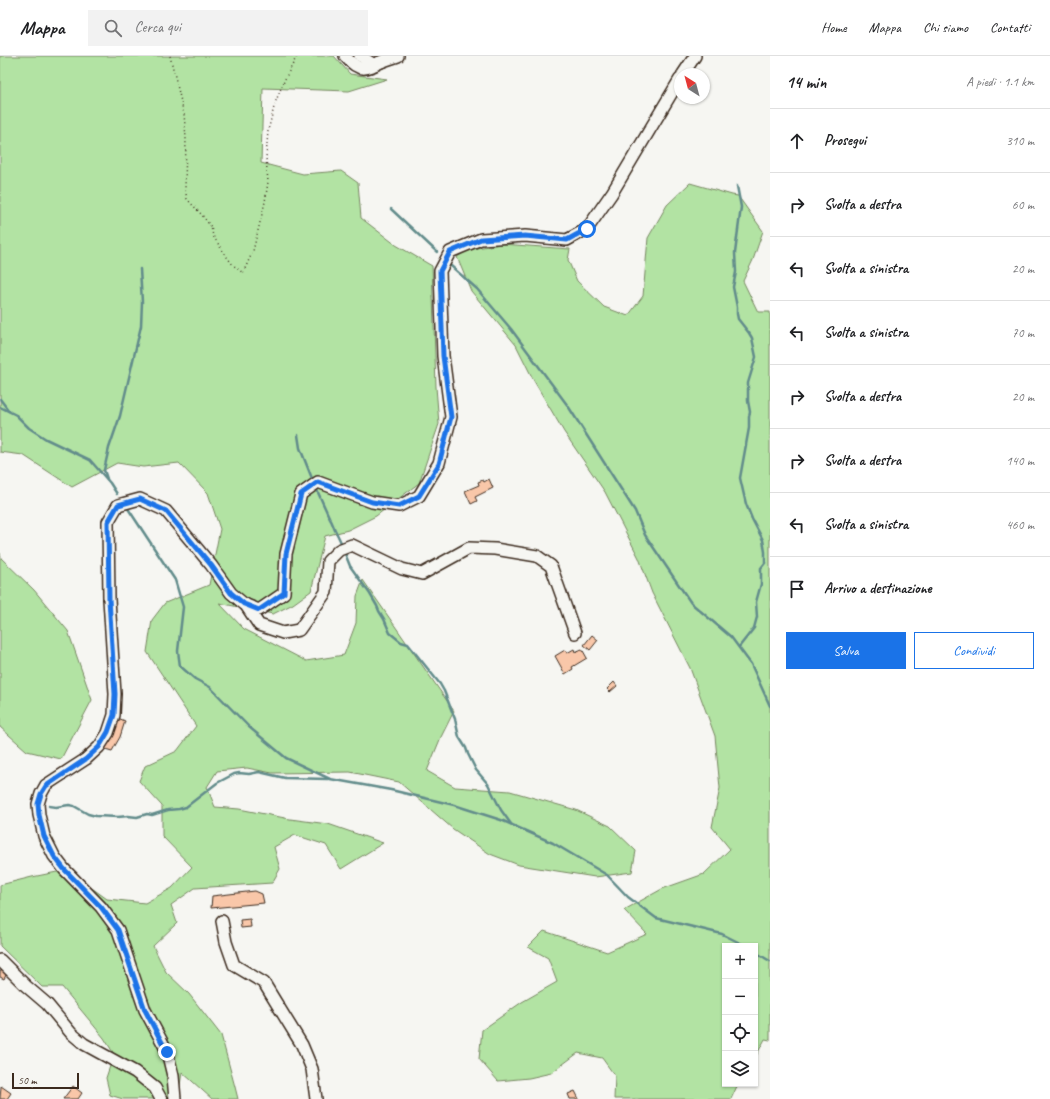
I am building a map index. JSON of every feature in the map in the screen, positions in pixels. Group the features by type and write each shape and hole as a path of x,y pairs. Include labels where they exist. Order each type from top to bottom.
{"street":[{"path":"345,56 348,60 360,68 367,68 385,60"},
{"path":"360,56 374,64 398,56"},
{"path":"687,68 695,56"},
{"path":"244,604 259,610 284,593 286,554 301,494 318,482 372,502 399,506 419,496 439,464 451,417 443,356 440,271 450,252 481,239 525,236 567,240 587,229 612,193 674,89"},
{"path":"174,1099 173,1076 167,1052 145,1010 118,930 101,907 64,869 54,856 44,836 39,815 38,804 41,794 46,786 86,759 99,747 108,732 114,715 115,694 109,599 108,522 118,505 140,499 166,511 211,565 231,593 244,604 259,625 283,633 299,630 326,592 328,561 339,550 352,545 402,569 422,574 469,548 495,549 537,556 551,566 576,633"},
{"path":"222,921 226,942 234,965 264,983 302,1045 312,1069 316,1099"},
{"path":"0,960 26,986 47,1004 71,1033 84,1044 135,1072 155,1088 161,1099"}],"path":[{"path":"170,56 184,114 186,151 185,189 187,199 211,227 213,236 233,265 243,273 253,251 265,202 268,182 266,158 268,131 275,103 297,56"}],"green space":[{"path":"0,56 334,56 350,74 387,79 349,91 263,88 261,163 303,174 341,171 358,183 361,218 396,245 432,266 436,387 439,424 419,483 376,516 348,530 325,536 311,591 293,604 273,614 219,603 244,629 306,661 344,655 356,623 357,596 363,580 454,711 427,771 455,787 510,791 576,810 610,826 636,851 632,872 595,877 519,865 490,854 453,829 399,782 350,772 272,773 247,768 217,771 207,787 215,807 239,809 290,819 328,824 383,843 341,869 326,845 295,835 274,847 280,869 272,883 195,888 171,905 177,923 153,946 166,972 189,994 221,1035 238,1099 212,1099 182,1072 178,1099 123,1099 110,1095 106,1078 114,1054 104,1038 62,987 42,987 0,946 0,885 67,870 107,899 145,903 172,888 192,867 162,836 162,806 139,781 145,766 177,751 196,726 147,652 152,620 165,603 209,585 220,529 208,493 179,463 143,467 117,463 72,487 23,455 0,452"},
{"path":"690,183 738,196 763,231 753,260 743,281 758,312 770,312 770,1040 765,1039 758,1052 758,943 722,943 722,1087 737,1087 731,1099 614,1099 615,1076 602,1058 578,1053 551,1073 529,1078 498,1081 479,1059 482,1030 522,1002 557,982 548,958 528,947 544,931 607,952 647,934 624,910 662,889 704,874 730,849 712,827 720,788 715,736 690,668 652,593 639,558 605,492 564,432 534,381 516,345 471,291 457,257 470,249 501,244 570,249 568,260 577,281 604,307 628,316 643,296 648,238 667,205"},
{"path":"0,553 1,558 34,590 68,631 92,700 61,759 27,751 0,727"}],"building":[{"path":"489,479 493,488 475,497 477,501 471,504 465,491 479,485 478,482 483,480 484,482"},
{"path":"592,635 598,640 590,650 584,645"},
{"path":"574,649 575,652 582,649 587,658 572,667 573,669 565,674 555,656 565,650 567,653"},
{"path":"614,682 617,686 610,692 607,689"},
{"path":"118,718 125,721 120,737 112,751 105,749"},
{"path":"255,891 262,894 264,903 211,908 212,896"},
{"path":"250,919 251,927 241,928 240,920"},
{"path":"1,970 7,973 4,979 0,977"},
{"path":"1,1086 11,1093 7,1099 0,1099"},
{"path":"73,1086 82,1093 78,1099 63,1099"},
{"path":"575,1091 579,1099 570,1099 568,1094"}],"waterway":[{"path":"737,186 741,207 735,253 736,272 733,287 738,319 752,338 756,357 748,383 748,401 750,412 749,428 740,478 746,504 763,540 765,552 765,563 761,568 761,584 756,602 757,617 754,628 739,647"},
{"path":"391,209 437,252"},
{"path":"451,266 477,289 511,329 568,406 635,511 645,535 691,603 731,637 751,664 770,706"},
{"path":"107,479 104,470 109,448 120,416 141,326 142,302 140,269"},
{"path":"0,399 9,411"},
{"path":"0,407 16,415 29,428 46,439 90,460 110,483 117,494"},
{"path":"298,435 300,448 313,481"},
{"path":"316,488 342,545"},
{"path":"127,507 175,580 183,607 178,651 180,666 195,679 210,687 249,727 286,758 330,779 391,790 454,805 501,820 553,843 607,875 628,897 656,918 722,934 740,943"},
{"path":"344,551 350,566 370,594 390,633 401,642 408,644 440,684 455,719 459,737 476,770 488,784 501,810 511,824"},
{"path":"49,806 74,806 88,814 96,816 137,817 186,807 217,783 239,773 249,774 259,772 285,778 328,779"},
{"path":"758,954 770,961"}],"route":[{"path":"167,1052 145,1010 118,930 101,907 64,869 54,856 44,836 39,815 38,804 41,794 46,786 86,759 99,747 108,732 114,715 115,694 109,599 108,522 118,505 140,499 166,511 211,565 231,593 244,604 259,610 284,593 286,554 301,494 318,482 372,502 399,506 419,496 439,464 451,417 443,356 440,271 450,252 481,239 525,236 567,240 587,229"}]}
